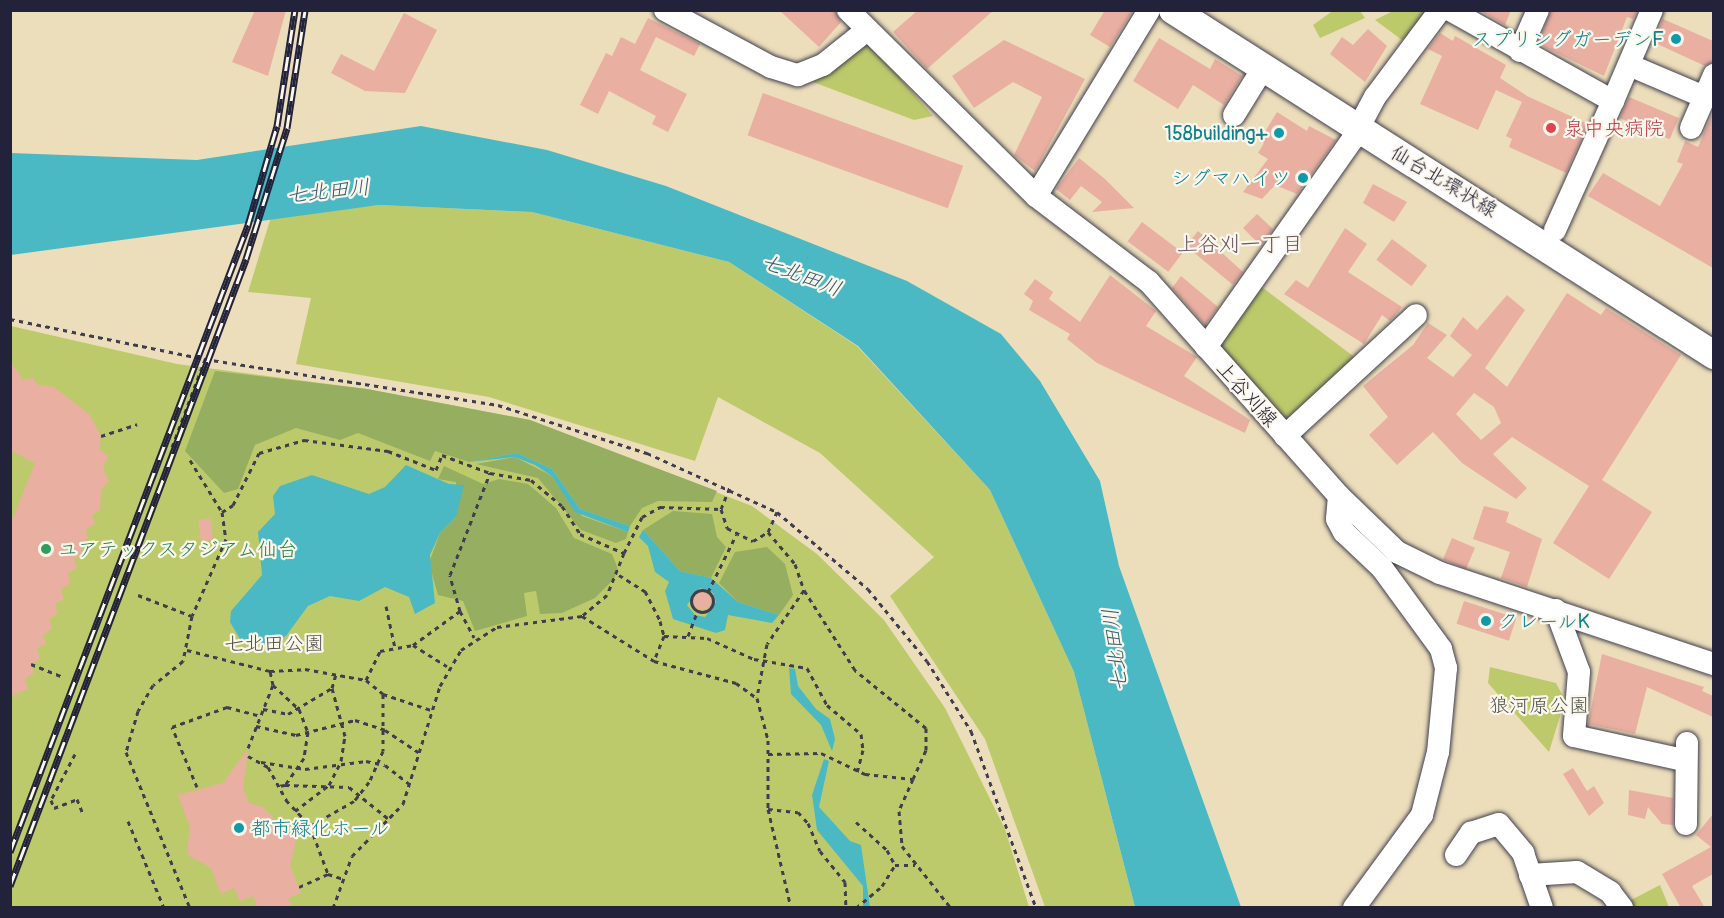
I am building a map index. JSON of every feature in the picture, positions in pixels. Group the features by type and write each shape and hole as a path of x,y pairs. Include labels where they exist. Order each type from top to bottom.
{"main road":[{"name":"仙台北環状線","path":"1173,10 1263,68 1362,120 1555,230 1713,333"},
{"name":"仙台北環状線","path":"1207,10 1362,120 1713,355"}],"street":[{"path":"665,10 771,67 798,75 823,65 863,19"},
{"path":"1036,196 1149,10"},
{"path":"1206,347 1440,10"},
{"path":"1450,10 1613,101"},
{"path":"1520,51 1538,10"},
{"path":"1555,230 1652,10"},
{"name":"上谷刈線","path":"863,19 1036,196 1149,282 1339,496 1412,562 1713,664"},
{"path":"1629,64 1704,97"},
{"path":"1234,116 1263,68"},
{"path":"1691,128 1713,75"},
{"path":"1285,436 1416,315"},
{"path":"1339,496 1337,519 1344,532 1382,568 1441,649 1446,668 1438,752 1422,815 1354,908"},
{"path":"1556,610 1579,672 1574,736 1685,751 1686,824"},
{"path":"1456,855 1471,833 1499,824 1516,841 1542,908"},
{"path":"1530,875 1577,872 1610,892 1622,908"}],"path":[{"path":"10,319 205,359 498,405 647,453 730,487 777,512 868,589 927,661 971,732 997,790 1036,908"},
{"path":"172,447 205,359"},
{"path":"101,436 137,424"},
{"path":"222,512 233,505 259,453 303,440 388,451 436,470 442,455 490,473 531,480 562,506 580,534 624,553"},
{"path":"190,460 222,512 224,549 192,616 187,650 138,711 126,752 190,908"},
{"path":"474,637 460,612 450,575 490,473"},
{"path":"730,487 721,509 722,521 736,535 758,540 768,531 777,512"},
{"path":"333,908 352,856 390,820 412,786 431,711 447,667 474,637 497,627 582,616 607,595 619,575 624,553 649,512 660,507 721,509"},
{"path":"768,531 795,564 804,590 855,670 926,728 926,750 913,779 897,829 915,865 951,908"},
{"path":"698,612 711,608 708,591 736,535"},
{"path":"619,575 645,591 664,636 654,661"},
{"path":"791,908 768,809 768,754 757,698 767,644 804,590"},
{"path":"688,636 698,612 692,596 708,591"},
{"path":"138,595 192,616"},
{"path":"386,606 394,648"},
{"path":"366,680 380,651 413,645 460,612"},
{"path":"582,616 654,661 717,676 757,698"},
{"path":"664,636 688,636 720,642 763,661 800,667 814,674 827,705 861,734 863,750 857,772"},
{"path":"413,645 447,667"},
{"path":"187,650 270,671 336,674 366,680 383,694 431,711"},
{"path":"31,664 63,677"},
{"path":"248,748 273,685 270,671"},
{"path":"295,811 329,785 341,761 343,720 332,688 336,674"},
{"path":"273,685 298,708 308,732 298,768 285,785"},
{"path":"263,709 284,714 332,688"},
{"path":"310,826 362,793 379,763 385,730 383,694"},
{"path":"197,787 172,727 210,710 227,707 260,716"},
{"path":"256,726 280,735 308,732 343,720 385,730 421,754"},
{"path":"75,753 51,800 54,808 77,799 83,814"},
{"path":"768,754 821,753 857,772 913,779"},
{"path":"248,756 261,762 298,768 341,761 379,763 412,786"},
{"path":"261,762 295,811 310,826 328,874"},
{"path":"278,786 329,785 362,793 390,820"},
{"path":"768,809 798,813 808,823 820,850 845,882 846,908"},
{"path":"128,821 164,908"},
{"path":"856,822 887,850 895,865"},
{"path":"895,865 915,865"},
{"path":"856,908 882,886 895,865"},
{"path":"299,887 328,874 343,879"}],"green space":[{"path":"1334,10 1360,11 1365,18 1320,38 1313,25"},
{"path":"1393,11 1434,11 1402,40 1375,20"},
{"path":"857,45 871,45 933,116 914,120 813,82"},
{"path":"379,205 532,212 729,262 857,346 990,490 1074,672 1135,907 1045,907 985,739 890,596 934,557 820,453 718,397 695,461 489,397 296,364 311,298 248,292 271,217"},
{"path":"1259,285 1365,365 1288,430 1206,347"},
{"name":"七北田公園","path":"11,326 177,364 367,389 530,420 752,506 817,554 884,620 945,708 1005,829 1029,907 11,908"},
{"path":"215,371 367,389 530,420 717,491 712,502 658,501 642,508 630,526 580,509 552,469 517,453 469,462 435,451 430,461 358,433 340,440 296,428 255,445 238,489 224,493 185,451"},
{"path":"515,457 552,476 582,516 628,532 626,539 616,543 581,530 538,478 476,464"},
{"path":"444,466 483,484 499,479 528,484 556,508 574,538 612,554 618,569 614,579 595,598 562,613 540,614 536,591 524,593 527,616 475,631 463,601 438,595 429,563 440,533 456,517 456,482 438,479"},
{"path":"673,511 712,514 717,537 726,547 711,578 680,571 643,530"},
{"path":"767,547 785,564 793,595 779,615 738,602 719,583 735,552"},
{"name":"狼河原公園","path":"1490,667 1556,683 1565,700 1549,752 1488,683"},
{"path":"1660,885 1669,907 1633,907 1631,900"}],"water":[{"name":"七北田川","path":"421,126 547,150 666,186 907,281 1001,334 1040,381 1100,481 1119,566 1241,907 1135,907 1074,672 990,490 858,346 729,262 532,212 379,205 11,255 11,153 197,160"},
{"path":"517,453 552,469 580,509 630,526 628,532 575,512 552,476 535,465 515,457 469,462"},
{"path":"406,465 449,484 464,485 456,517 440,533 430,555 435,603 415,614 409,597 385,587 359,601 330,596 308,606 286,636 275,642 252,644 240,639 230,622 231,611 262,575 258,532 275,514 273,496 280,486 312,475 369,494 385,487"},
{"path":"643,530 680,571 711,578 738,602 779,615 772,623 728,615 725,630 716,633 673,619 665,591 669,582 655,572 648,546 639,537","holes":["700,588 713,593 716,602 705,617 695,615 687,605"]},
{"path":"789,668 795,669 798,686 816,709 830,719 835,739 832,751 821,725 791,694"},
{"path":"824,759 829,761 819,807 850,841 861,845 870,907 863,907 863,886 817,830 812,795"}],"building":[{"path":"255,10 286,10 268,76 232,62"},
{"path":"779,10 835,10 841,22 819,47"},
{"path":"918,10 994,10 927,69 893,32"},
{"path":"1105,10 1133,10 1110,47 1090,35"},
{"path":"1479,10 1511,10 1505,25"},
{"path":"1551,10 1637,10 1633,19 1627,17 1604,76 1538,44"},
{"path":"404,13 437,30 405,93 365,91 331,73 341,54 374,71"},
{"path":"648,18 700,44 694,56 656,37 640,70 687,94 668,132 652,124 656,116 609,91 598,114 580,105 606,53 612,56 621,37 635,44"},
{"name":"スプリングガーデンF","path":"1663,19 1713,41 1713,62 1705,66 1653,42"},
{"path":"1368,29 1387,46 1365,82 1330,54 1342,37 1353,45"},
{"path":"1440,33 1453,41 1455,36 1506,65 1500,78 1527,96 1588,124 1566,173 1509,147 1512,139 1506,136 1522,102 1496,90 1478,130 1420,104 1442,56 1428,49"},
{"path":"1159,38 1210,69 1215,59 1242,76 1224,105 1193,85 1178,109 1133,81"},
{"path":"1004,40 1085,79 1035,171 1014,155 1042,97 1013,82 974,108 952,76"},
{"path":"763,93 963,166 948,208 748,135"},
{"path":"1629,97 1679,118 1670,139 1620,118"},
{"path":"1277,112 1307,131 1309,126 1336,140 1297,194 1275,185 1262,199 1243,192 1268,159 1258,153 1264,143 1260,140"},
{"path":"1713,112 1713,268 1588,196 1603,173 1660,206 1683,164 1677,162 1685,141 1698,147"},
{"path":"1079,158 1105,179 1134,208 1092,212 1102,202 1081,186 1070,200 1056,189"},
{"path":"1373,184 1407,202 1394,222 1363,203"},
{"path":"1257,214 1273,229 1261,246 1243,228"},
{"path":"1142,222 1183,253 1168,272 1128,241"},
{"path":"1345,228 1367,244 1348,272 1402,307 1390,321 1382,315 1364,344 1284,294 1296,280 1308,288"},
{"path":"1198,231 1243,272 1233,285 1186,246"},
{"path":"1392,239 1427,265 1411,286 1376,260"},
{"path":"1110,275 1156,311 1146,326 1197,357 1184,376 1250,420 1245,433 1097,363 1067,339 1070,334 1029,310 1033,301 1024,294 1035,279 1053,292 1049,299 1080,322"},
{"path":"1181,276 1218,307 1205,325 1172,288"},
{"path":"1567,293 1601,315 1606,308 1681,355 1602,480 1652,512 1609,579 1553,543 1589,486 1512,437 1493,454 1527,488 1516,499 1462,463 1433,432 1397,465 1369,435 1388,417 1363,386 1413,345 1428,323 1447,335 1427,358 1453,377 1472,355 1450,336 1463,317 1477,330 1507,295 1525,310 1485,368 1507,387","holes":["1474,393 1494,407 1501,423 1481,440 1456,414"]},
{"name":"ユアテックスタジアム仙台","path":"10,361 23,380 33,378 38,385 54,387 90,415 101,436 99,448 108,456 103,469 109,481 101,490 100,510 92,515 95,524 86,529 88,539 80,544 83,554 74,559 77,568 68,573 70,584 61,589 64,599 55,604 58,613 49,619 52,629 43,635 46,644 37,648 40,659 31,664 34,673 25,679 28,689 10,697 10,526 35,463 10,450"},
{"path":"1484,506 1509,512 1506,522 1542,539 1527,587 1501,578 1510,552 1473,539"},
{"path":"210,518 213,540 201,541 198,520"},
{"path":"1452,538 1475,548 1466,569 1443,559"},
{"path":"702,592 708,595 711,601 708,607 702,610 696,607 693,601 696,595"},
{"name":"クレールK","path":"1464,601 1516,618 1509,641 1457,624"},
{"path":"1602,654 1704,687 1702,691 1713,696 1713,717 1647,687 1635,734 1588,724"},
{"name":"都市緑化ホール","path":"248,749 243,789 249,803 263,807 296,841 290,866 301,893 288,898 293,907 258,908 253,896 240,901 234,888 221,894 211,868 187,854 190,827 178,795 223,783"},
{"path":"1573,768 1587,791 1594,786 1604,803 1589,816 1563,774"},
{"path":"1629,790 1673,798 1673,825 1662,824 1648,807 1645,819 1628,815"},
{"path":"1713,814 1713,874 1692,886 1705,908 1681,908 1662,874 1711,847 1696,835"}],"railway":[{"path":"10,852 248,225 277,126 295,10"},
{"path":"10,886 246,259 287,128 305,10"}],"place":[{"name":"スプリングガーデンF","path":"1676,39"},
{"name":"泉中央病院","path":"1551,128"},
{"name":"158building+","path":"1279,133"},
{"name":"シグマハイツ","path":"1303,178"},
{"name":"ユアテックスタジアム仙台","path":"46,549"},
{"name":"クレールK","path":"1486,621"},
{"name":"都市緑化ホール","path":"239,828"}],"district":[{"name":"上谷刈一丁目","path":"1240,245"}]}
